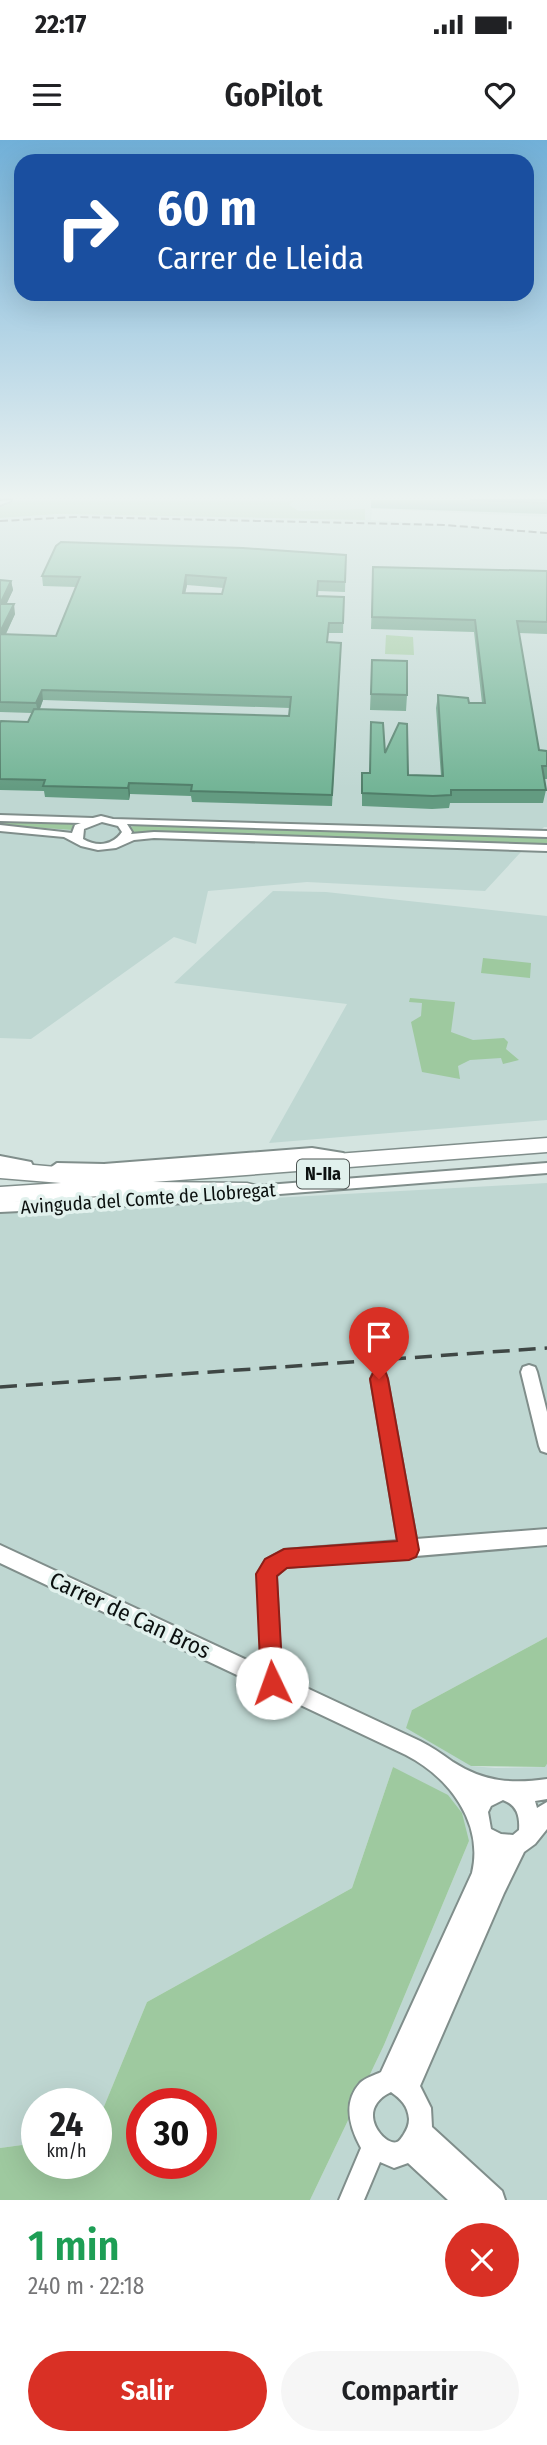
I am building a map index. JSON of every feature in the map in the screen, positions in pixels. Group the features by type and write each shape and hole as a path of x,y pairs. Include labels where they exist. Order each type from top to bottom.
{"highway":[{"name":"N-IIa","path":"0,1170 56,1177 204,1172 502,1148 541,1138"},
{"name":"N-IIa","path":"0,1195 547,1156"},
{"path":"98,1189 247,1191"}],"street":[{"path":"0,818 547,834"},
{"path":"79,841 76,837 79,827 101,820"},
{"path":"116,821 125,827 127,832 117,844"},
{"path":"0,828 67,834 91,847 117,844 140,835 154,835 547,848"},
{"name":"Avinguda del Comte de Llobregat","path":"0,1161 33,1167 104,1169 312,1153 354,1160"},
{"name":"Avinguda del Comte de Llobregat","path":"0,1207 149,1201 547,1168"},
{"path":"529,1372 547,1447"},
{"path":"379,1379 409,1550"},
{"path":"272,1683 267,1574 272,1566 284,1559 547,1537"},
{"name":"Carrer de Can Bros","path":"0,1553 429,1756 447,1770 492,1791"},
{"name":"Carrer de Can Bros","path":"447,1770 477,1811"},
{"path":"516,1794 547,1789"},
{"path":"506,1790 516,1794 530,1811 532,1822 496,1885 398,2084 482,1875 487,1856 485,1837 477,1811 483,1797 492,1791 506,1790"},
{"path":"485,1837 500,1846 523,1841 547,1812"},
{"path":"398,2084 419,2108 415,2140 399,2155 391,2155 374,2148 364,2131 362,2109 370,2090 398,2084"},
{"path":"415,2140 466,2200"},
{"path":"415,2140 493,2200"},
{"path":"351,2200 374,2148"}],"shaded area":[{"path":"0,596 547,596 547,827 544,827 485,891 307,882 208,891 196,944 174,937 31,1039 0,1038"},
{"path":"273,891 326,892 547,916 547,1120 269,1143 347,1004 174,983"},
{"path":"547,1183 547,1637 412,1710 471,1766 545,1767 547,1764 547,2200 310,2200 384,2045 469,1841 393,1767 352,1888 147,2002 112,2088 21,2088 21,2145 0,2148 0,1213"}],"green space":[{"path":"386,635 413,637 414,655 385,654"},
{"path":"0,820 82,822 73,830 0,825"},
{"path":"147,824 547,837 547,844 238,834 132,834 129,827"},
{"path":"483,958 531,963 530,978 481,973"},
{"path":"410,998 455,1002 451,1032 473,1040 504,1038 508,1042 506,1049 519,1060 503,1064 501,1058 470,1060 458,1066 460,1079 422,1072 411,1022 421,1016 422,1003 409,1002"},
{"path":"547,1637 545,1767 471,1766 406,1728 412,1710"},
{"path":"393,1767 448,1795 462,1813 469,1841 384,2045 310,2200 0,2200 0,2148 21,2145 21,2179 112,2179 112,2088 147,2002 352,1888"}],"building":[{"path":"72,596 344,597 343,623 329,623 327,642 341,643 332,795 191,791 192,785 129,783 128,788 43,786 45,780 0,779 0,723 28,722 34,709 289,716 291,697 42,690 36,703 0,702 0,634 56,636"},
{"path":"372,596 547,596 547,622 517,621 539,750 547,751 547,766 542,766 546,790 451,790 451,795 433,796 362,793 362,773 370,773 371,722 383,723 385,753 399,723 407,724 408,775 443,776 438,695 468,698 469,703 485,703 475,620 372,617"},
{"path":"0,604 14,604 0,632"},
{"path":"372,660 407,661 407,695 371,694"}],"railway":[{"path":"0,1387 547,1348"}],"route":[{"path":"272,1683 267,1574 272,1566 284,1559 409,1550 379,1379"}]}
